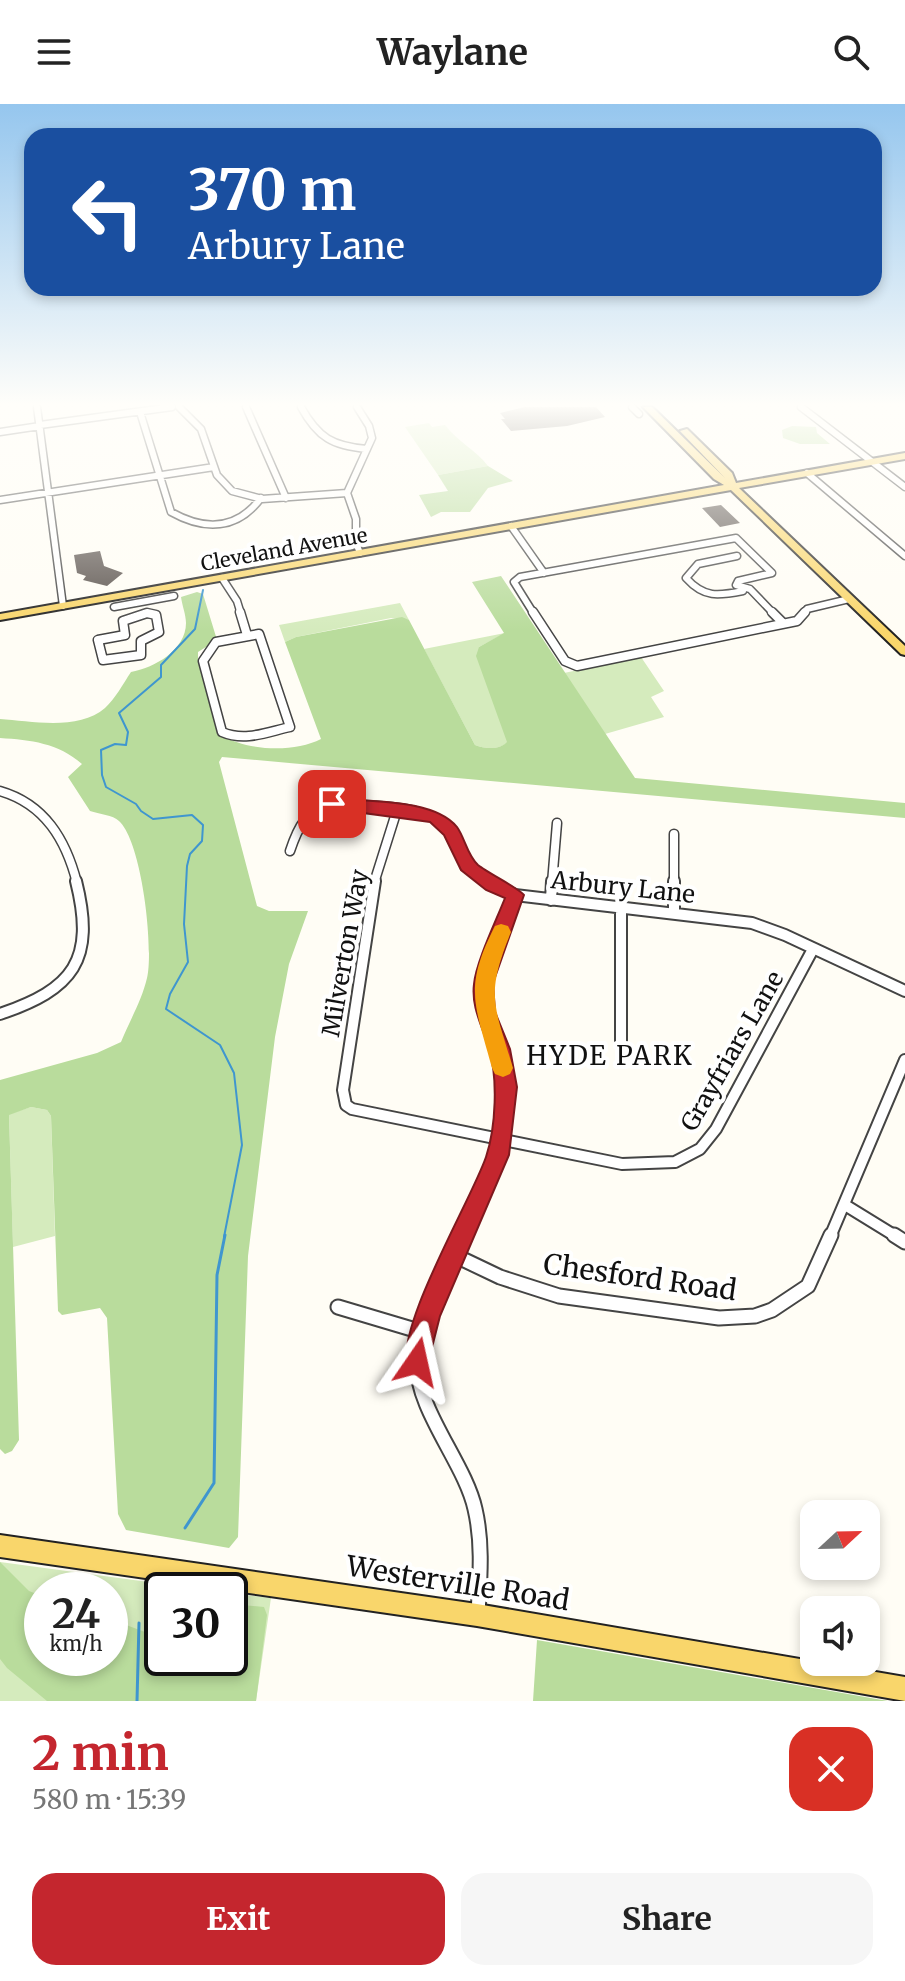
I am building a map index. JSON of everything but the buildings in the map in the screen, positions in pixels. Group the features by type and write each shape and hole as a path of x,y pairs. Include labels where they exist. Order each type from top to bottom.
{"main road":[{"path":"724,482 905,652"},
{"path":"731,482 733,487"},
{"name":"Cleveland Avenue","path":"0,617 136,598 222,578 762,482"},
{"name":"Westerville Road","path":"0,1546 477,1615 905,1689"}],"street":[{"path":"47,482 63,606"},
{"path":"0,500 118,482"},
{"path":"160,482 171,512 183,520 203,526 239,521 249,516 261,498"},
{"path":"224,482 229,489 261,498 347,493"},
{"path":"279,482 286,498"},
{"path":"352,482 347,493 356,519 356,543 360,553"},
{"path":"817,482 905,556"},
{"path":"511,526 544,573"},
{"path":"782,622 750,589 739,588 735,584 772,573 742,541 729,537 520,577 514,582 565,661 584,665 797,621 807,609 849,599"},
{"path":"750,589 706,595 686,578 694,565 753,552"},
{"path":"222,578 237,601 247,635"},
{"path":"114,607 136,598 174,596"},
{"path":"136,598 139,615"},
{"path":"139,615 156,615 159,632 141,641 141,655 106,662 101,657 98,640 125,635 123,621 139,615"},
{"path":"259,634 290,727 235,737 222,732 203,661 216,642 247,635 259,634"},
{"path":"0,791 36,806 59,835 73,869 83,944 78,962 67,979 50,994 0,1014"},
{"name":"Arbury Lane","path":"290,851 300,820 313,810 332,804 436,817 451,831 467,866 492,885 515,895 752,923 905,991"},
{"name":"Milverton Way","path":"346,1105 343,1090 367,915 397,810"},
{"path":"551,900 557,823"},
{"path":"674,834 674,912"},
{"path":"477,1615 480,1529 467,1484 423,1391 417,1362 422,1332 493,1172 500,1141 506,1087 500,1049 485,1012 483,983 515,895"},
{"path":"621,907 621,1043"},
{"name":"Grayfriars Lane","path":"346,1105 359,1111 622,1164 675,1162 700,1149 716,1129 813,949"},
{"name":"Chesford Road","path":"456,1256 500,1277 559,1296 719,1318 755,1316 785,1303 808,1286 905,1060"},
{"path":"845,1205 905,1242"},
{"path":"338,1307 422,1332"}],"green space":[{"path":"442,482 511,482 488,488 470,512 441,512 431,517 419,495 448,491"},
{"path":"501,576 635,778 905,803 905,818 222,757 219,762 257,906 269,911 308,911 289,964 275,1037 248,1256 238,1537 229,1548 126,1530 118,1514 107,1318 100,1308 62,1315 58,1311 51,1116 47,1110 31,1107 9,1115 19,1440 12,1451 5,1454 0,1449 0,1080 97,1053 121,1042 147,978 149,944 144,896 127,833 116,819 90,811 68,777 82,764 63,751 44,744 0,738 0,719 69,722 82,720 105,708 131,672 159,662 175,649 185,633 181,597 197,592 203,594 217,640 198,652 198,659 221,735 244,744 271,748 298,747 321,739 285,642 296,637 402,617 409,620 475,745 496,748 507,742 476,656 479,647 504,633 472,582"},
{"path":"400,603 409,620 391,618 296,637 285,642 279,625"},
{"path":"505,633 479,647 508,742 497,748 483,747 475,745 424,649"},
{"path":"641,657 664,691 651,697 664,717 605,734 564,673"},
{"path":"31,1107 47,1110 51,1116 55,1236 13,1247 9,1114"},
{"path":"0,1562 74,1572 24,1572 24,1676 128,1676 128,1579 144,1581 144,1676 248,1676 248,1595 271,1598 256,1701 0,1701"},
{"path":"0,1562 24,1586 24,1676 128,1676 128,1626 144,1632 144,1676 248,1676 248,1606 264,1607 267,1615 256,1701 47,1701 0,1659"},
{"path":"537,1640 888,1701 533,1701"}],"waterway":[{"path":"203,590 195,629 161,665 161,677 119,713 128,732 126,745 115,744 101,750 106,787 136,804 153,819 192,815 203,825 202,841 190,854 187,866 184,924 188,962 170,994 166,1009 220,1045 234,1073 242,1145 224,1237"},
{"path":"185,1528 214,1483 217,1275 225,1235"},
{"path":"137,1701 139,1623"}],"slow traffic":[{"path":"501,932 486,969 482,998 500,1049 503,1068"}],"district":[{"name":"HYDE PARK","path":"610,1055"}],"route":[{"path":"332,804 436,817 451,831 467,866 492,885 515,895 486,969 482,998 500,1049 506,1087 505,1120 498,1155 428,1315 417,1362"}]}
